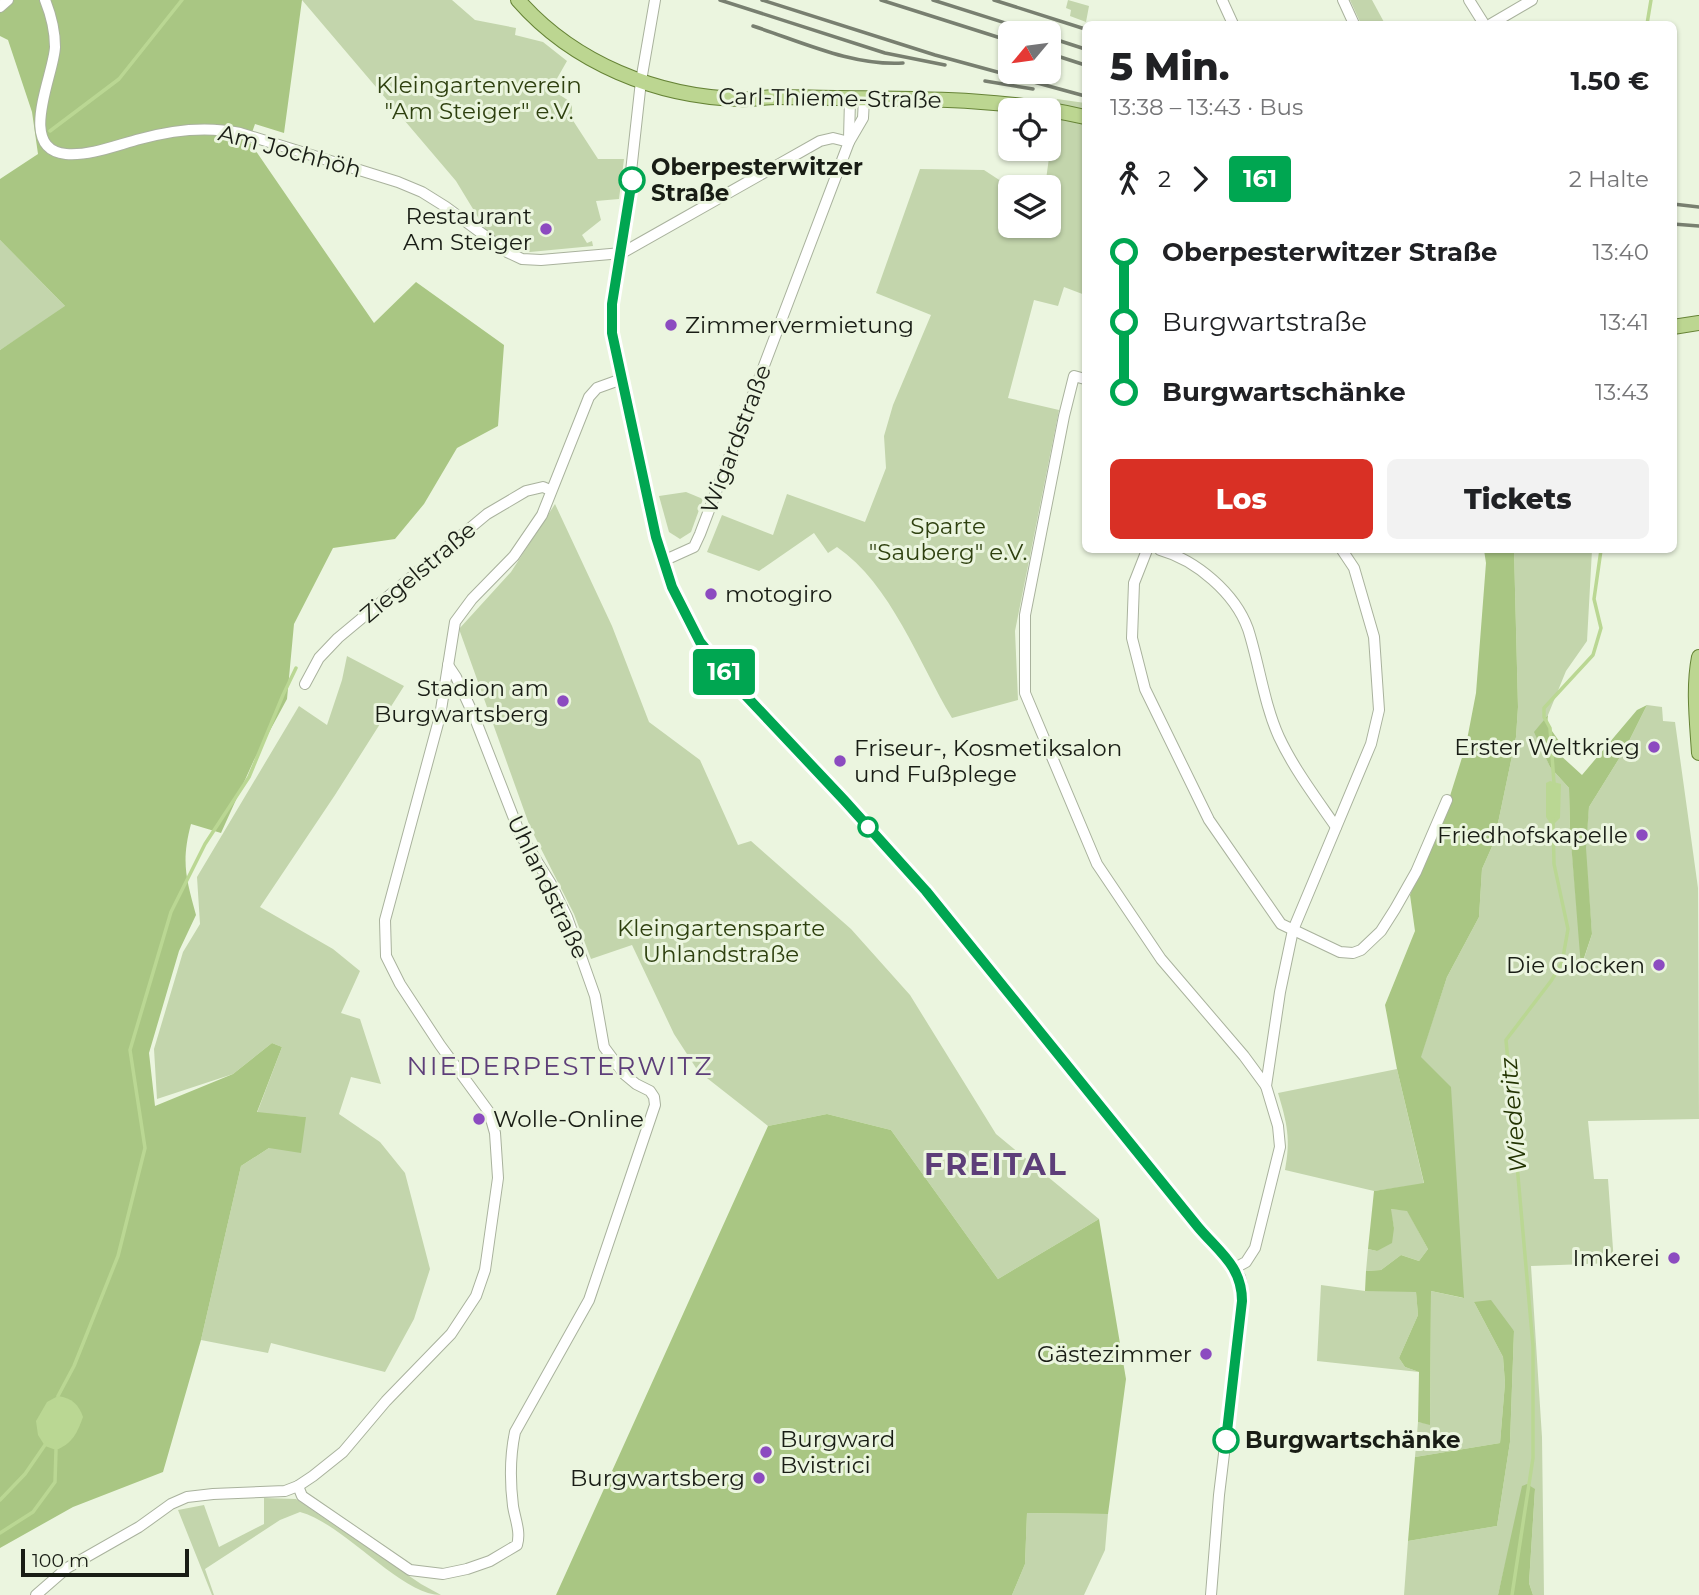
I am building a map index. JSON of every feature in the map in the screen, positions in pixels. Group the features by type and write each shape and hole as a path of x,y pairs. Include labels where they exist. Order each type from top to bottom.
{"main road":[{"name":"Carl-Thieme-Straße","path":"518,0 548,31 568,46 641,81 692,93 741,99 957,100 1053,110 1082,116"},
{"path":"1677,326 1699,323"},
{"path":"1699,657 1696,670 1699,753"}],"street":[{"path":"0,7 8,0"},
{"name":"Am Jochhöh","path":"45,0 55,45 40,124 43,138 53,151 68,154 88,152 171,132 218,128 258,138 422,192 507,252 523,259 622,253"},
{"path":"655,0 641,81 622,253 611,321 652,522 663,561 680,606 700,642 732,681 926,891 1190,1218 1235,1268 1242,1286 1242,1301 1219,1495 1211,1595"},
{"path":"1222,0 1232,21"},
{"path":"1343,0 1353,21"},
{"path":"1469,0 1482,21"},
{"path":"1496,21 1532,0"},
{"name":"Wigardstraße","path":"663,561 694,547 700,534 849,142 863,118 857,99"},
{"path":"622,253 820,141 833,138 849,142"},
{"path":"1079,377 1025,615 1025,694 1097,864 1161,959 1244,1056 1266,1086 1278,1126 1280,1147 1255,1248 1246,1262 1235,1268"},
{"path":"36,1595 67,1568 139,1527 171,1504 187,1497 285,1491 298,1486 343,1452 454,1330 476,1296 485,1270 498,1178 495,1132 489,1112 400,984 386,956 385,920 440,716 452,633 459,614 526,541 542,515 589,397 597,388 622,379"},
{"name":"Ziegelstraße","path":"305,684 319,658 338,638 487,514 526,491 538,487 550,490"},
{"path":"1146,553 1135,583 1132,638 1145,689 1209,820 1281,923 1340,952 1353,953 1368,945 1381,931 1416,872 1447,800"},
{"path":"1171,553 1210,578 1231,601 1247,626 1278,735 1305,782 1336,827"},
{"path":"1266,1086 1284,966 1293,930 1371,744 1378,710 1374,638 1354,568 1344,553"},
{"name":"Uhlandstraße","path":"298,1486 302,1496 410,1570 443,1574 467,1569 490,1561 517,1545 520,1537 513,1505 511,1451 515,1432 589,1300 655,1105 650,1091 621,1072 604,1047 595,996 567,917 551,884 520,834 474,716 456,677 447,665"}],"green space":[{"name":"Kleingartenverein \"Am Steiger\" e.V.","path":"302,0 452,0 475,20 516,28 515,35 543,42 567,61 551,89 572,103 572,119 598,159 624,159 619,199 596,201 601,220 582,235 587,243 592,241 593,246 530,252 515,250 487,232 456,181"},
{"path":"1068,0 1089,6 1086,21 1070,16 1071,10 1066,8"},
{"path":"1350,0 1372,0 1383,21 1360,21"},
{"name":"Sparte \"Sauberg\" e.V.","path":"1061,100 1082,103 1082,294 1064,287 1058,306 1034,300 1008,398 1059,410 1015,631 1018,700 952,718 888,603 856,563 837,547 828,553 814,533 759,571 707,552 722,515 773,535 787,494 865,522 886,468 884,436 893,405 931,315 876,293 920,169 984,170 998,179 998,238 1061,238 1061,175 1047,175 1049,161 1061,161"},
{"path":"0,240 66,307 0,350"},
{"path":"686,492 703,499 691,532 680,539 669,532 659,496"},
{"name":"Kleingartensparte Uhlandstraße","path":"555,504 612,626 649,722 700,760 738,845 751,841 851,929 910,995 996,1134 1099,1219 998,1279 891,1130 827,1114 768,1126 698,1071 674,1034 632,945 591,959 574,914 530,827 459,629 511,572"},
{"path":"1514,553 1592,553 1587,641 1566,671 1548,715 1535,732 1550,767 1569,788 1582,965 1592,934 1585,848 1589,807 1625,749 1647,705 1662,707 1663,721 1675,722 1698,888 1699,1119 1588,1121 1594,1179 1608,1179 1614,1263 1531,1266 1542,1437 1544,1595 1533,1595 1529,1583 1535,1489 1507,1557 1498,1595 1404,1595 1408,1541 1497,1526 1510,1442 1514,1331 1474,1302 1503,1357 1505,1383 1500,1443 1415,1457 1418,1422 1430,1424 1431,1291 1463,1298 1420,1058 1447,977 1479,917 1482,869 1494,842 1516,737 1518,707"},
{"path":"347,656 404,686 260,907 333,949 360,971 341,1013 360,1019 381,1084 351,1077 339,1114 380,1142 405,1173 430,1269 414,1319 385,1372 271,1343 268,1353 201,1340 241,1166 269,1148 306,1117 257,1113 282,1047 272,1043 233,1074 157,1099 154,1049 183,952 200,924 197,877 299,706 327,725"},
{"path":"1397,1069 1424,1184 1374,1191 1285,1170 1287,1131 1278,1093"},
{"path":"1390,1209 1407,1210 1428,1249 1419,1261 1401,1255 1381,1270 1366,1271 1368,1249 1377,1251 1394,1228"},
{"path":"1321,1285 1365,1291 1416,1291 1418,1315 1399,1358 1405,1367 1419,1372 1317,1361"},
{"path":"264,1498 296,1499 441,1595 425,1592 408,1584 335,1530 300,1512 280,1520 205,1569 212,1595 178,1510 204,1505 219,1547 264,1524"},
{"path":"1027,1513 1108,1514 1105,1550 1084,1595 1012,1595 1025,1564"}],"shaded area":[{"path":"0,0 302,0 284,133 255,124 249,141 374,323 416,282 504,345 498,426 457,448 424,504 395,539 333,548 294,624 287,699 254,760 221,833 191,824 186,849 186,870 196,915 179,951 149,1053 155,1106 233,1074 272,1043 282,1047 257,1112 306,1117 301,1153 269,1148 241,1166 201,1340 163,1472 73,1507 0,1548 0,350 65,306 0,240 0,179 38,154 32,112 8,40 0,36"},
{"path":"1484,553 1514,553 1518,707 1516,737 1494,842 1482,869 1479,917 1447,977 1421,1057 1451,1087 1464,1298 1431,1291 1430,1425 1418,1422 1419,1372 1405,1367 1399,1358 1418,1315 1416,1292 1365,1291 1366,1271 1381,1270 1401,1255 1419,1261 1428,1249 1407,1211 1391,1209 1394,1228 1392,1243 1377,1251 1368,1249 1374,1191 1424,1183 1385,1005 1415,931 1410,895 1444,815 1466,745 1476,693 1486,563"},
{"path":"1647,705 1625,749 1589,807 1586,848 1592,934 1581,967 1569,788 1550,767 1534,732 1548,715 1547,724 1559,741 1559,754 1582,775 1637,710"},
{"path":"1550,781 1561,784 1560,818 1555,823 1550,823 1546,817 1546,783"},
{"path":"827,1114 891,1130 998,1279 1099,1219 1126,1379 1108,1514 1027,1513 1025,1564 1012,1595 556,1595 768,1126"},
{"path":"1491,1300 1514,1331 1510,1442 1497,1526 1408,1541 1415,1457 1500,1443 1505,1383 1503,1357 1474,1302"},
{"path":"58,1396 74,1403 83,1417 74,1437 56,1450 45,1446 38,1435 36,1421 47,1402"},
{"path":"1527,1484 1535,1489 1529,1583 1533,1595 1498,1595 1522,1486"}],"waterway":[{"path":"50,131 119,79 182,0"},
{"name":"Wiederitz","path":"1648,21 1651,0"},
{"name":"Wiederitz","path":"1554,783 1550,728 1544,717 1544,708 1593,655 1601,628 1594,599 1601,553"},
{"path":"58,1396 74,1366 118,1256 145,1148 130,1050 171,912 205,844 249,777 296,668"},
{"name":"Wiederitz","path":"1512,1595 1533,1458 1533,1346 1506,1040 1562,963 1568,929 1554,864 1553,819"},
{"path":"0,1500 25,1474 47,1442"},
{"path":"0,1533 33,1512 55,1482 56,1450"}],"railway":[{"path":"720,0 885,53 945,65"},
{"path":"762,0 935,55 1082,95"},
{"path":"881,0 998,37"},
{"path":"933,0 999,21"},
{"path":"994,0 1082,28"},
{"path":"753,26 846,57 903,63"},
{"path":"1061,41 1082,48"},
{"path":"1061,57 1082,64"},
{"path":"985,81 1033,89"},
{"path":"1677,204 1699,207"},
{"path":"1677,224 1699,226"}],"bus line":[{"name":"161","path":"632,180 612,304 612,333 653,530 680,606 700,642 732,681 926,891 1198,1227 1235,1268 1242,1286 1242,1301 1226,1440"}],"place":[{"name":"Oberpesterwitzer Straße","path":"632,180"},
{"name":"Restaurant Am Steiger","path":"546,229"},
{"name":"Zimmervermietung","path":"671,325"},
{"name":"motogiro","path":"711,594"},
{"name":"Stadion am Burgwartsberg","path":"563,701"},
{"name":"Erster Weltkrieg","path":"1654,747"},
{"name":"Friseur-, Kosmetiksalon und Fußplege","path":"840,761"},
{"name":"Friedhofskapelle","path":"1642,835"},
{"name":"Die Glocken","path":"1659,965"},
{"name":"Wolle-Online","path":"479,1119"},
{"name":"Imkerei","path":"1674,1258"},
{"name":"Gästezimmer","path":"1206,1354"},
{"name":"Burgwartschänke","path":"1226,1440"},
{"name":"Burgward Bvistrici","path":"766,1452"},
{"name":"Burgwartsberg","path":"759,1478"}],"district":[{"name":"NIEDERPESTERWITZ","path":"560,1066"},
{"name":"FREITAL","path":"996,1164"}]}
